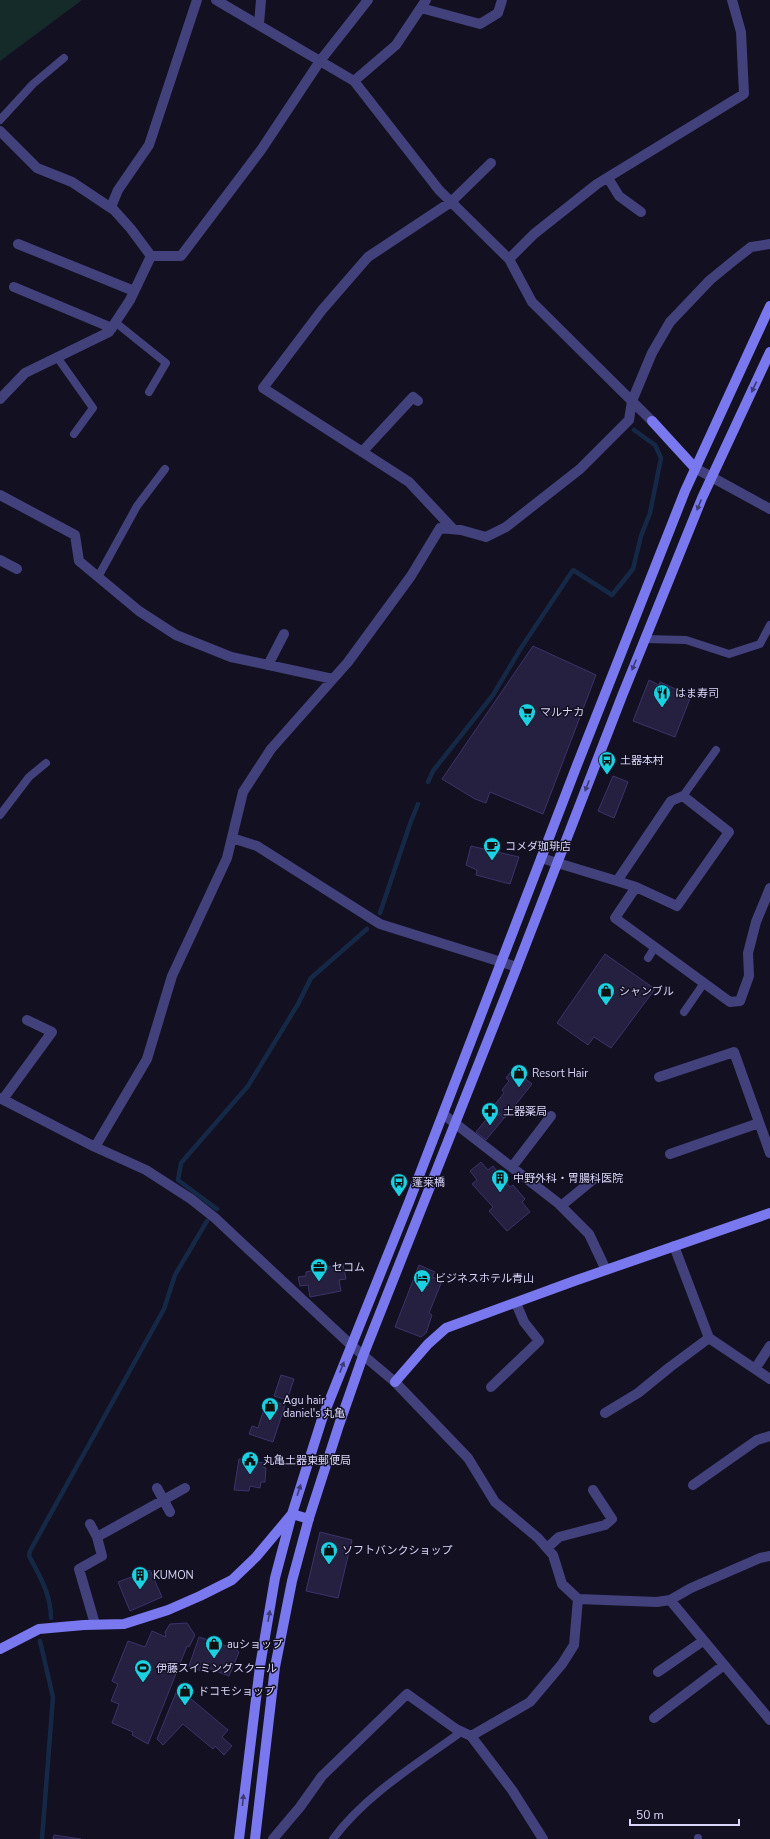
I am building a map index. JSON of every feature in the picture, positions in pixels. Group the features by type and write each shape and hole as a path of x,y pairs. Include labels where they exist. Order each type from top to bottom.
{"street":[{"path":"110,208 118,190 149,144 197,0"},
{"path":"216,0 354,81 439,190 509,259 532,302 652,421 695,468 770,509"},
{"path":"259,24 261,0"},
{"path":"151,256 182,256 261,150 320,61 368,0"},
{"path":"354,81 396,45 424,4 480,24 498,13 502,0"},
{"path":"509,259 534,234 597,184 744,94 740,32 732,0"},
{"path":"0,131 37,168 72,182 110,208 131,229 151,256"},
{"path":"453,529 409,482 263,388 322,310 368,257 451,202 490,162"},
{"path":"608,178 618,196 641,212"},
{"path":"18,244 134,291"},
{"path":"95,1147 147,1059 172,976 227,858 242,792 271,749 333,679 411,576 440,528 461,530 486,537 506,527 580,468 629,420 632,401 652,353 670,322 710,280 732,262 752,247 770,244"},
{"path":"0,399 25,373 109,332 134,291 151,256"},
{"path":"14,287 114,325"},
{"path":"239,1839 260,1666 276,1578 292,1514 322,1419 443,1114 577,765 695,468 770,306"},
{"path":"255,1839 275,1667 292,1581 309,1519 339,1425 363,1356 645,639 702,498 770,352"},
{"path":"362,452 413,398 418,401"},
{"path":"0,495 75,535 79,561 139,610 176,635 232,656 333,679"},
{"path":"0,560 17,570"},
{"path":"268,665 284,634"},
{"path":"541,858 617,880 677,906 729,832 683,796 671,801 617,880"},
{"path":"232,838 257,846 380,924 517,967"},
{"path":"636,887 615,918 730,1002 740,1001 749,976 748,953 756,922 770,888"},
{"path":"27,1020 52,1032 1,1099 95,1147 146,1170 203,1208 363,1356 395,1382 468,1458 495,1502 553,1555 562,1584 578,1599 657,1602 670,1600 691,1588 760,1558 770,1556"},
{"path":"659,1077 734,1052 770,1153"},
{"path":"443,1114 561,1206 589,1234 606,1270"},
{"path":"512,1167 551,1116"},
{"path":"670,1154 759,1123"},
{"path":"561,1206 594,1178"},
{"path":"395,1382 428,1344 446,1328 770,1213"},
{"path":"674,1246 708,1338 770,1379"},
{"path":"491,1387 539,1341 524,1322 516,1303"},
{"path":"605,1414 638,1393 708,1338"},
{"path":"755,1369 770,1346"},
{"path":"693,1485 757,1440 770,1436"},
{"path":"157,1488 170,1512"},
{"path":"97,1537 185,1488"},
{"path":"547,1548 559,1537 605,1525 612,1519 593,1490"},
{"path":"292,1514 309,1519"},
{"path":"0,1649 39,1629 95,1624 124,1624 168,1610 232,1580 256,1557 292,1514"},
{"path":"90,1524 97,1537 102,1556 79,1569 95,1624"},
{"path":"471,1736 530,1702 562,1664 574,1645 578,1599"},
{"path":"670,1600 770,1720"},
{"path":"658,1672 703,1641"},
{"path":"654,1718 724,1666"},
{"path":"273,1839 300,1808 322,1776 407,1694 461,1732 471,1736 512,1790 543,1839"}],"lane":[{"path":"0,120 33,84 64,58"},
{"path":"114,325 166,363 149,392"},
{"path":"57,357 93,408 74,434"},
{"path":"98,577 137,506 165,469"},
{"path":"645,639 686,640 729,654 760,644 770,625"},
{"path":"683,796 716,750"},
{"path":"0,815 29,777 46,763"},
{"path":"648,958 655,947"},
{"path":"684,1012 704,983"},
{"path":"332,1839 346,1820 378,1793 461,1732"}],"green space":[{"path":"0,0 82,0 0,61"}],"building":[{"name":"マルナカ","path":"533,646 596,675 543,814 490,792 486,803 475,799 442,779"},
{"name":"はま寿司","path":"649,680 659,685 660,682 691,696 675,737 633,721"},
{"path":"613,776 628,782 614,818 598,811"},
{"name":"コメダ珈琲店","path":"471,846 519,857 510,884 476,875 477,870 466,865"},
{"name":"シャンブル","path":"605,954 655,989 611,1048 594,1037 588,1045 557,1023"},
{"path":"513,1069 532,1084 505,1118 493,1107 504,1093 502,1090 509,1081 506,1078"},
{"path":"494,1110 504,1118 486,1140 476,1132"},
{"name":"中野外科・胃腸科医院","path":"481,1162 488,1170 493,1166 510,1187 513,1185 525,1199 522,1202 530,1212 507,1231 489,1211 493,1207 472,1184 477,1180 470,1171"},
{"name":"セコム","path":"343,1264 346,1279 339,1280 341,1291 310,1297 308,1285 300,1286 298,1277 306,1276 306,1272"},
{"name":"ビジネスホテル青山","path":"419,1265 435,1272 432,1277 442,1281 429,1313 432,1315 426,1333 421,1337 395,1327"},
{"path":"281,1375 294,1379 287,1400 274,1396"},
{"path":"267,1399 285,1405 273,1442 249,1434 252,1426 258,1428"},
{"path":"239,1459 264,1463 263,1467 266,1468 265,1482 261,1482 260,1488 250,1486 249,1491 234,1490"},
{"name":"ソフトバンクショップ","path":"320,1532 352,1540 338,1598 306,1591"},
{"name":"KUMON","path":"150,1570 162,1597 130,1611 118,1582"},
{"name":"伊藤スイミングスクール","path":"187,1623 195,1635 189,1647 187,1646 148,1744 132,1735 133,1732 112,1723 119,1704 111,1701 118,1684 112,1681 128,1641 145,1647 152,1631 166,1637 165,1632 170,1624"},
{"name":"auショップ","path":"199,1637 236,1649 239,1652 229,1676 203,1666 201,1671 189,1666"},
{"name":"ドコモショップ","path":"178,1688 228,1730 222,1737 232,1746 224,1755 215,1746 213,1749 183,1724 163,1745 157,1739"},
{"path":"54,1835 81,1839 53,1839"}],"waterway":[{"path":"428,782 433,771 493,695 521,648 573,570 612,595 633,569 641,536 650,513 661,458 655,445 634,430"},
{"path":"380,913 418,804"},
{"path":"217,1209 178,1180 181,1163 248,1086 298,1004 311,978 367,929"},
{"path":"51,1618 51,1610 47,1594 41,1578 29,1556 30,1551 164,1309 175,1275 207,1221"},
{"path":"40,1641 53,1697 42,1839"}],"place":[{"name":"はま寿司","path":"662,708"},
{"name":"マルナカ","path":"527,727"},
{"name":"土器本村","path":"607,775"},
{"name":"コメダ珈琲店","path":"492,861"},
{"name":"シャンブル","path":"606,1006"},
{"name":"Resort Hair","path":"519,1088"},
{"name":"土器薬局","path":"490,1126"},
{"name":"中野外科・胃腸科医院","path":"500,1193"},
{"name":"蓬莱橋","path":"399,1197"},
{"name":"セコム","path":"319,1282"},
{"name":"ビジネスホテル青山","path":"422,1293"},
{"name":"Agu hair daniel's 丸亀","path":"270,1421"},
{"name":"丸亀土器東郵便局","path":"250,1475"},
{"name":"ソフトバンクショップ","path":"329,1565"},
{"name":"KUMON","path":"140,1590"},
{"name":"auショップ","path":"214,1659"},
{"name":"伊藤スイミングスクール","path":"143,1683"},
{"name":"ドコモショップ","path":"185,1706"}]}
